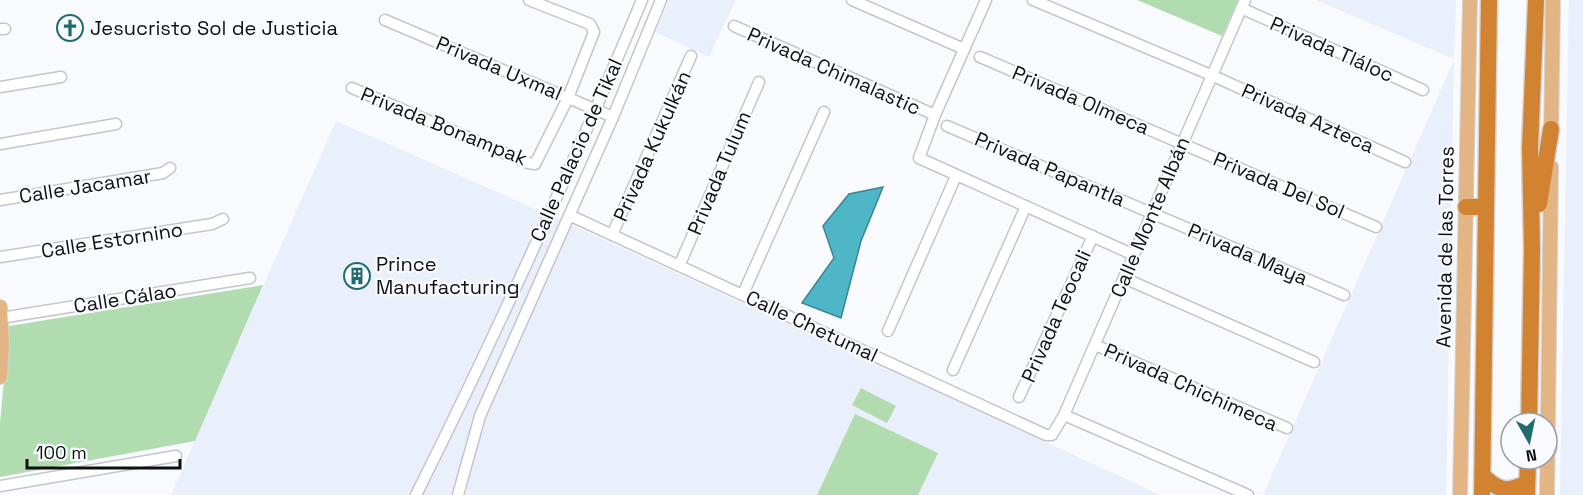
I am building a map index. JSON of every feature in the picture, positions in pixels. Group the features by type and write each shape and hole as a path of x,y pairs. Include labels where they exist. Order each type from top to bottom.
{"highway":[{"name":"Avenida de las Torres","path":"1482,495 1489,0"},
{"path":"1529,411 1532,249 1530,148 1536,0"},
{"path":"1532,249 1551,129"},
{"path":"1466,207 1485,207"},
{"path":"1530,395 1535,411"},
{"path":"1483,476 1493,486 1499,488 1527,489 1528,471"}],"main road":[{"name":"Avenida de las Torres","path":"1460,495 1470,0"},
{"path":"1548,411 1553,0"},
{"path":"0,377 1,315"},
{"path":"1547,495 1548,471"}],"street":[{"path":"529,0 590,24 594,32 568,98"},
{"name":"Calle Palacio de Tikal","path":"416,495 486,350 642,0"},
{"name":"Calle Palacio de Tikal","path":"458,495 480,416 613,117 661,0"},
{"path":"852,0 964,49"},
{"path":"986,0 934,116 919,158 1134,255"},
{"name":"Privada Azteca","path":"1033,0 1211,75 1405,162"},
{"name":"Calle Monte Albán","path":"1054,433 1095,345 1243,4"},
{"name":"Privada Tláloc","path":"1243,4 1424,90"},
{"name":"Privada Uxmal","path":"385,20 613,117"},
{"name":"Privada Chimalastic","path":"734,26 934,116"},
{"name":"Privada Kukulkán","path":"612,235 691,56"},
{"name":"Privada Olmeca","path":"980,57 1181,143"},
{"path":"0,87 61,77"},
{"name":"Privada Tulum","path":"680,264 759,82"},
{"name":"Privada Bonampak","path":"352,88 531,164 537,162 568,98"},
{"path":"743,294 824,112"},
{"path":"0,144 116,124"},
{"name":"Privada Papantla","path":"947,126 1152,212"},
{"name":"Privada Del Sol","path":"1181,143 1376,227"},
{"name":"Calle Jacamar","path":"0,200 163,173 170,168"},
{"path":"888,331 956,176"},
{"path":"952,370 1026,206"},
{"name":"Privada Maya","path":"1152,212 1344,295"},
{"name":"Calle Chetumal","path":"569,215 680,264 1047,435 1054,433"},
{"name":"Calle Estornino","path":"0,257 212,224 223,219"},
{"name":"Privada Teocali","path":"1019,397 1093,236"},
{"name":"Calle Cálao","path":"1,315 250,278"},
{"path":"1124,279 1314,362"},
{"name":"Privada Chichimeca","path":"1095,345 1287,428"},
{"path":"1064,415 1248,495"},
{"path":"0,486 176,456"}],"shaded area":[{"path":"669,0 736,0 709,57 655,32"},
{"path":"1316,0 1456,0 1454,59"},
{"path":"1569,0 1583,0 1583,495 1560,495"},
{"path":"1454,60 1446,495 1263,495"},
{"path":"336,121 574,226 1161,495 171,495"}],"green space":[{"path":"1137,0 1238,0 1222,36"},
{"path":"263,285 195,441 0,477 0,423 9,326"},
{"path":"861,388 896,406 887,423 852,405"},
{"path":"855,414 938,453 918,495 817,495"}],"water":[{"path":"883,187 861,241 841,318 802,303 834,258 823,226 849,194"}],"place":[{"name":"Jesucristo Sol de Justicia","path":"70,28"},
{"name":"Prince Manufacturing","path":"357,276"}]}
